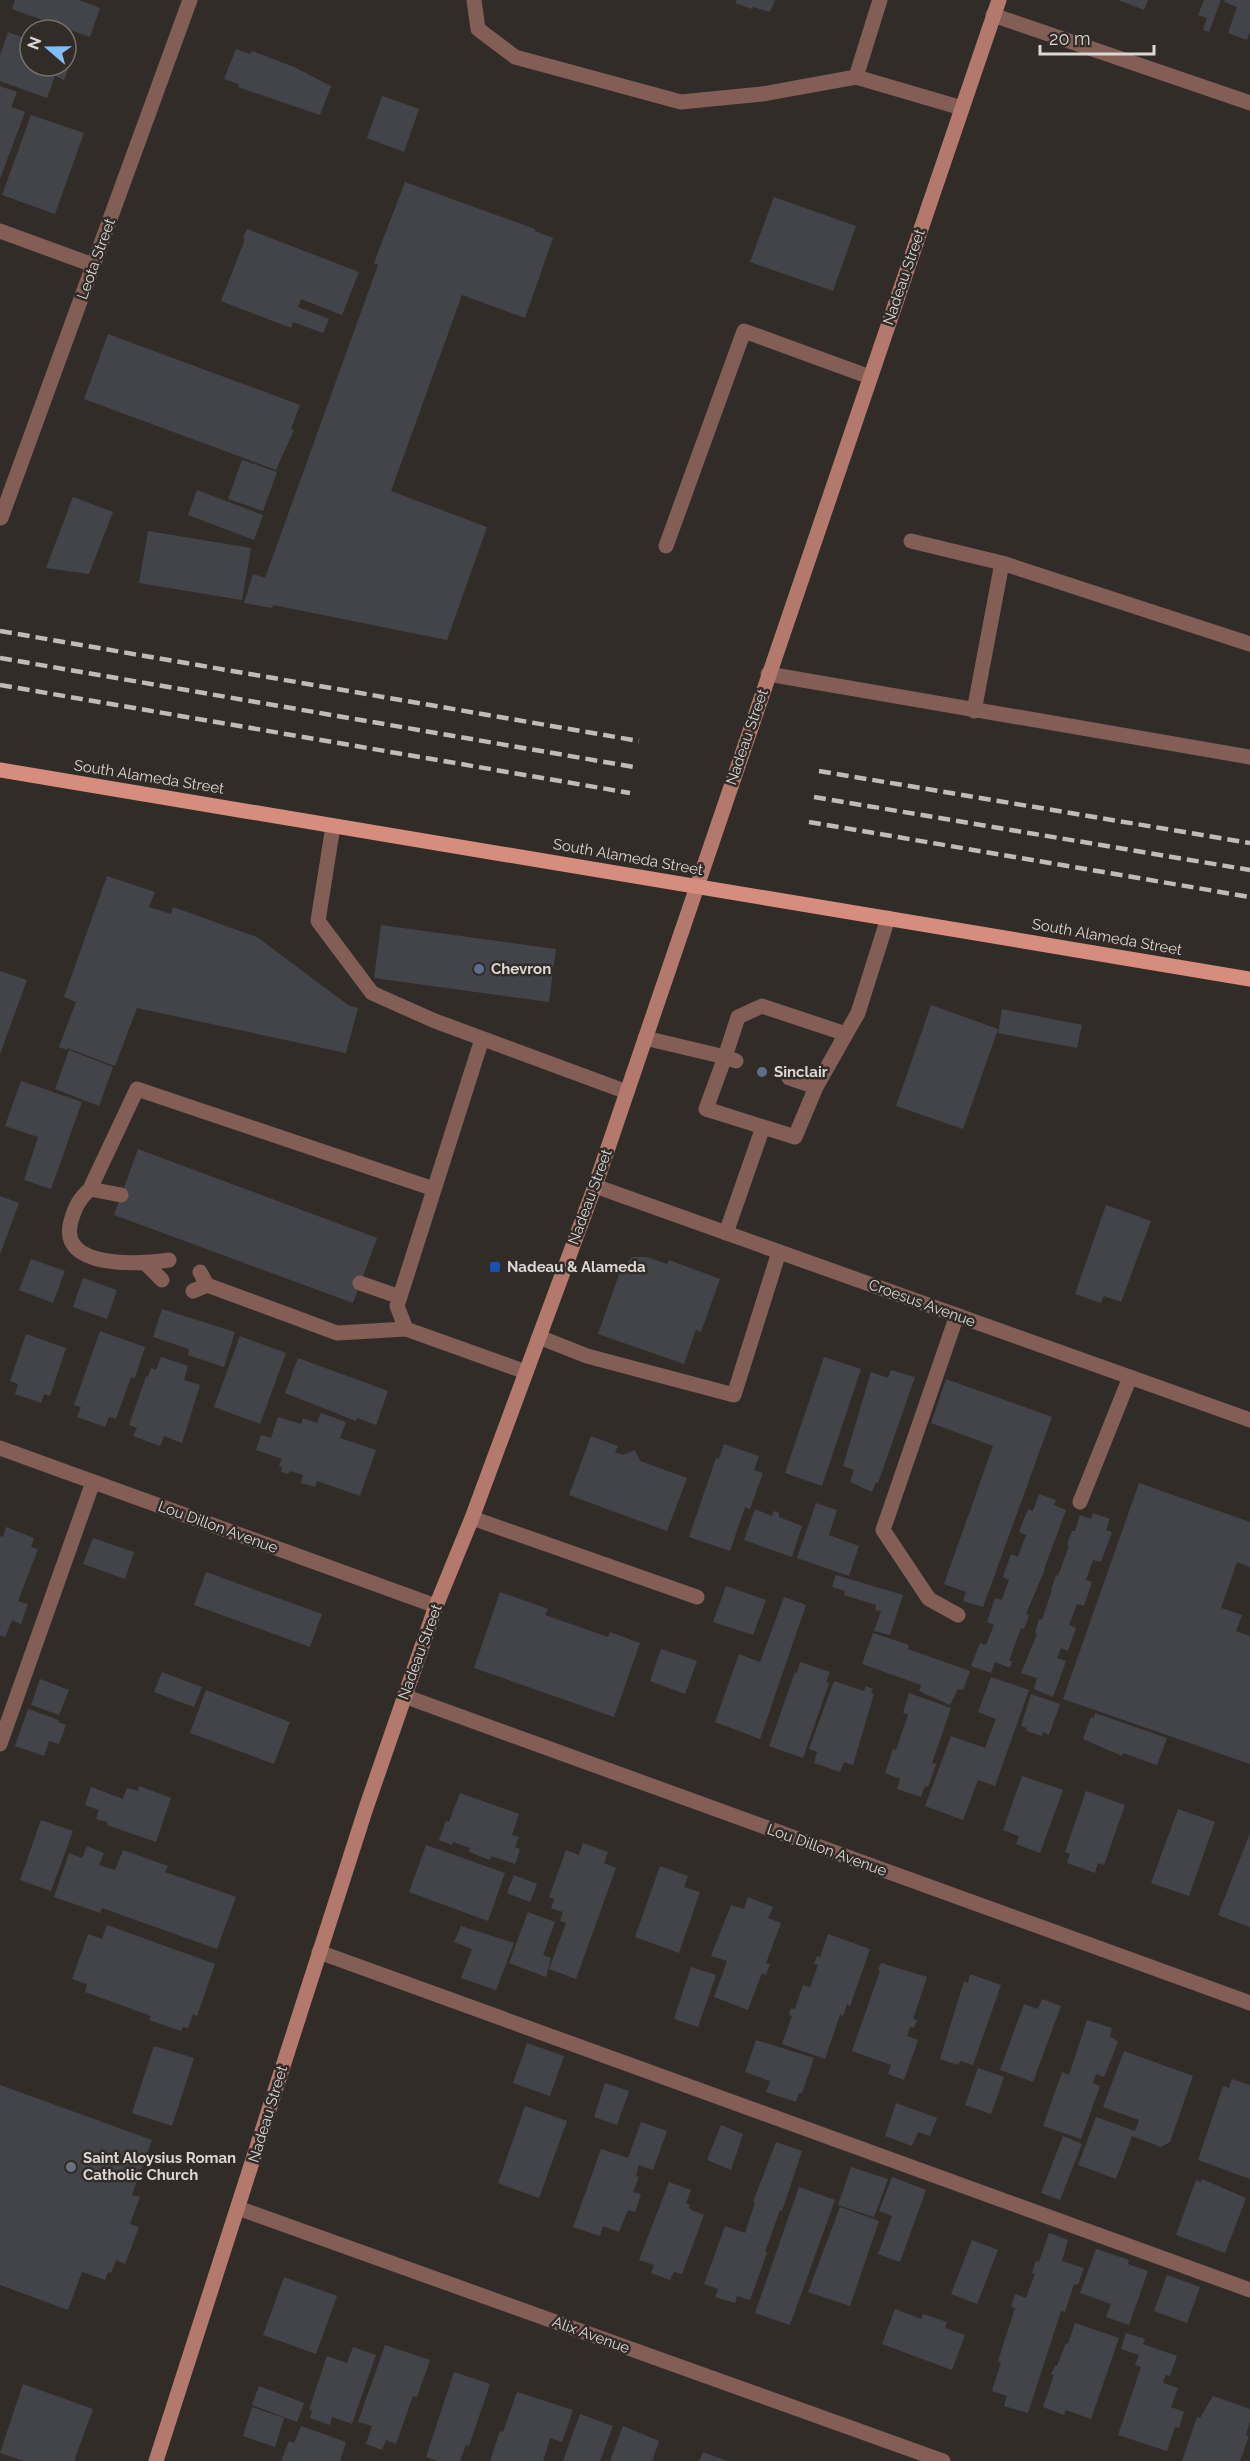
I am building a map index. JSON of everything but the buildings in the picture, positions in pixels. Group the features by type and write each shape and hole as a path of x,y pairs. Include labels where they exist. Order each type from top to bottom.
{"main road":[{"name":"Nadeau Street","path":"156,2461 318,1952 404,1696 595,1186 999,0"},
{"name":"South Alameda Street","path":"0,770 1250,979"}],"street":[{"name":"Leota Street","path":"1,518 190,0"},
{"path":"474,0 478,28 515,57 681,102 762,94 856,77 962,108"},
{"path":"856,77 880,0"},
{"path":"993,15 1250,103"},
{"path":"0,231 93,265"},
{"path":"666,546 744,331 870,377"},
{"path":"911,541 1002,563 1250,644"},
{"path":"975,711 1002,563"},
{"path":"768,674 1250,757"},
{"path":"333,825 318,921 372,993 482,1039 627,1092"},
{"path":"846,1034 762,1006 738,1017 730,1059 706,1109 795,1137 816,1087 858,1013 888,918"},
{"path":"645,1038 730,1059"},
{"path":"406,1329 397,1306 399,1298 482,1039"},
{"path":"789,1078 816,1087"},
{"path":"169,1260 145,1263 94,1259 78,1250 70,1238 70,1224 78,1200 90,1189 137,1089 434,1189"},
{"path":"726,1233 763,1127"},
{"name":"Croesus Avenue","path":"595,1186 1250,1420"},
{"path":"90,1189 121,1196"},
{"path":"539,1336 587,1356 734,1395 779,1252"},
{"path":"145,1263 162,1280"},
{"path":"200,1282 337,1333 406,1329 526,1372"},
{"path":"360,1283 399,1298"},
{"path":"957,1315 883,1530 929,1599 958,1615"},
{"path":"1080,1502 1130,1377"},
{"name":"Lou Dillon Avenue","path":"0,1448 436,1606"},
{"path":"0,1744 93,1482"},
{"path":"472,1518 697,1597"},
{"name":"Lou Dillon Avenue","path":"404,1696 1250,2003"},
{"path":"318,1952 1250,2290"},
{"name":"Alix Avenue","path":"238,2208 943,2461"}],"railway":[{"path":"0,631 639,741"},
{"path":"0,658 634,767"},
{"path":"0,685 630,793"},
{"path":"819,771 1250,843"},
{"path":"814,797 1250,870"},
{"path":"809,822 1250,897"}],"place":[{"name":"Chevron","path":"479,969"},
{"name":"Sinclair","path":"762,1072"},
{"name":"Nadeau & Alameda","path":"495,1267"},
{"name":"Saint Aloysius Roman Catholic Church","path":"71,2167"}]}
